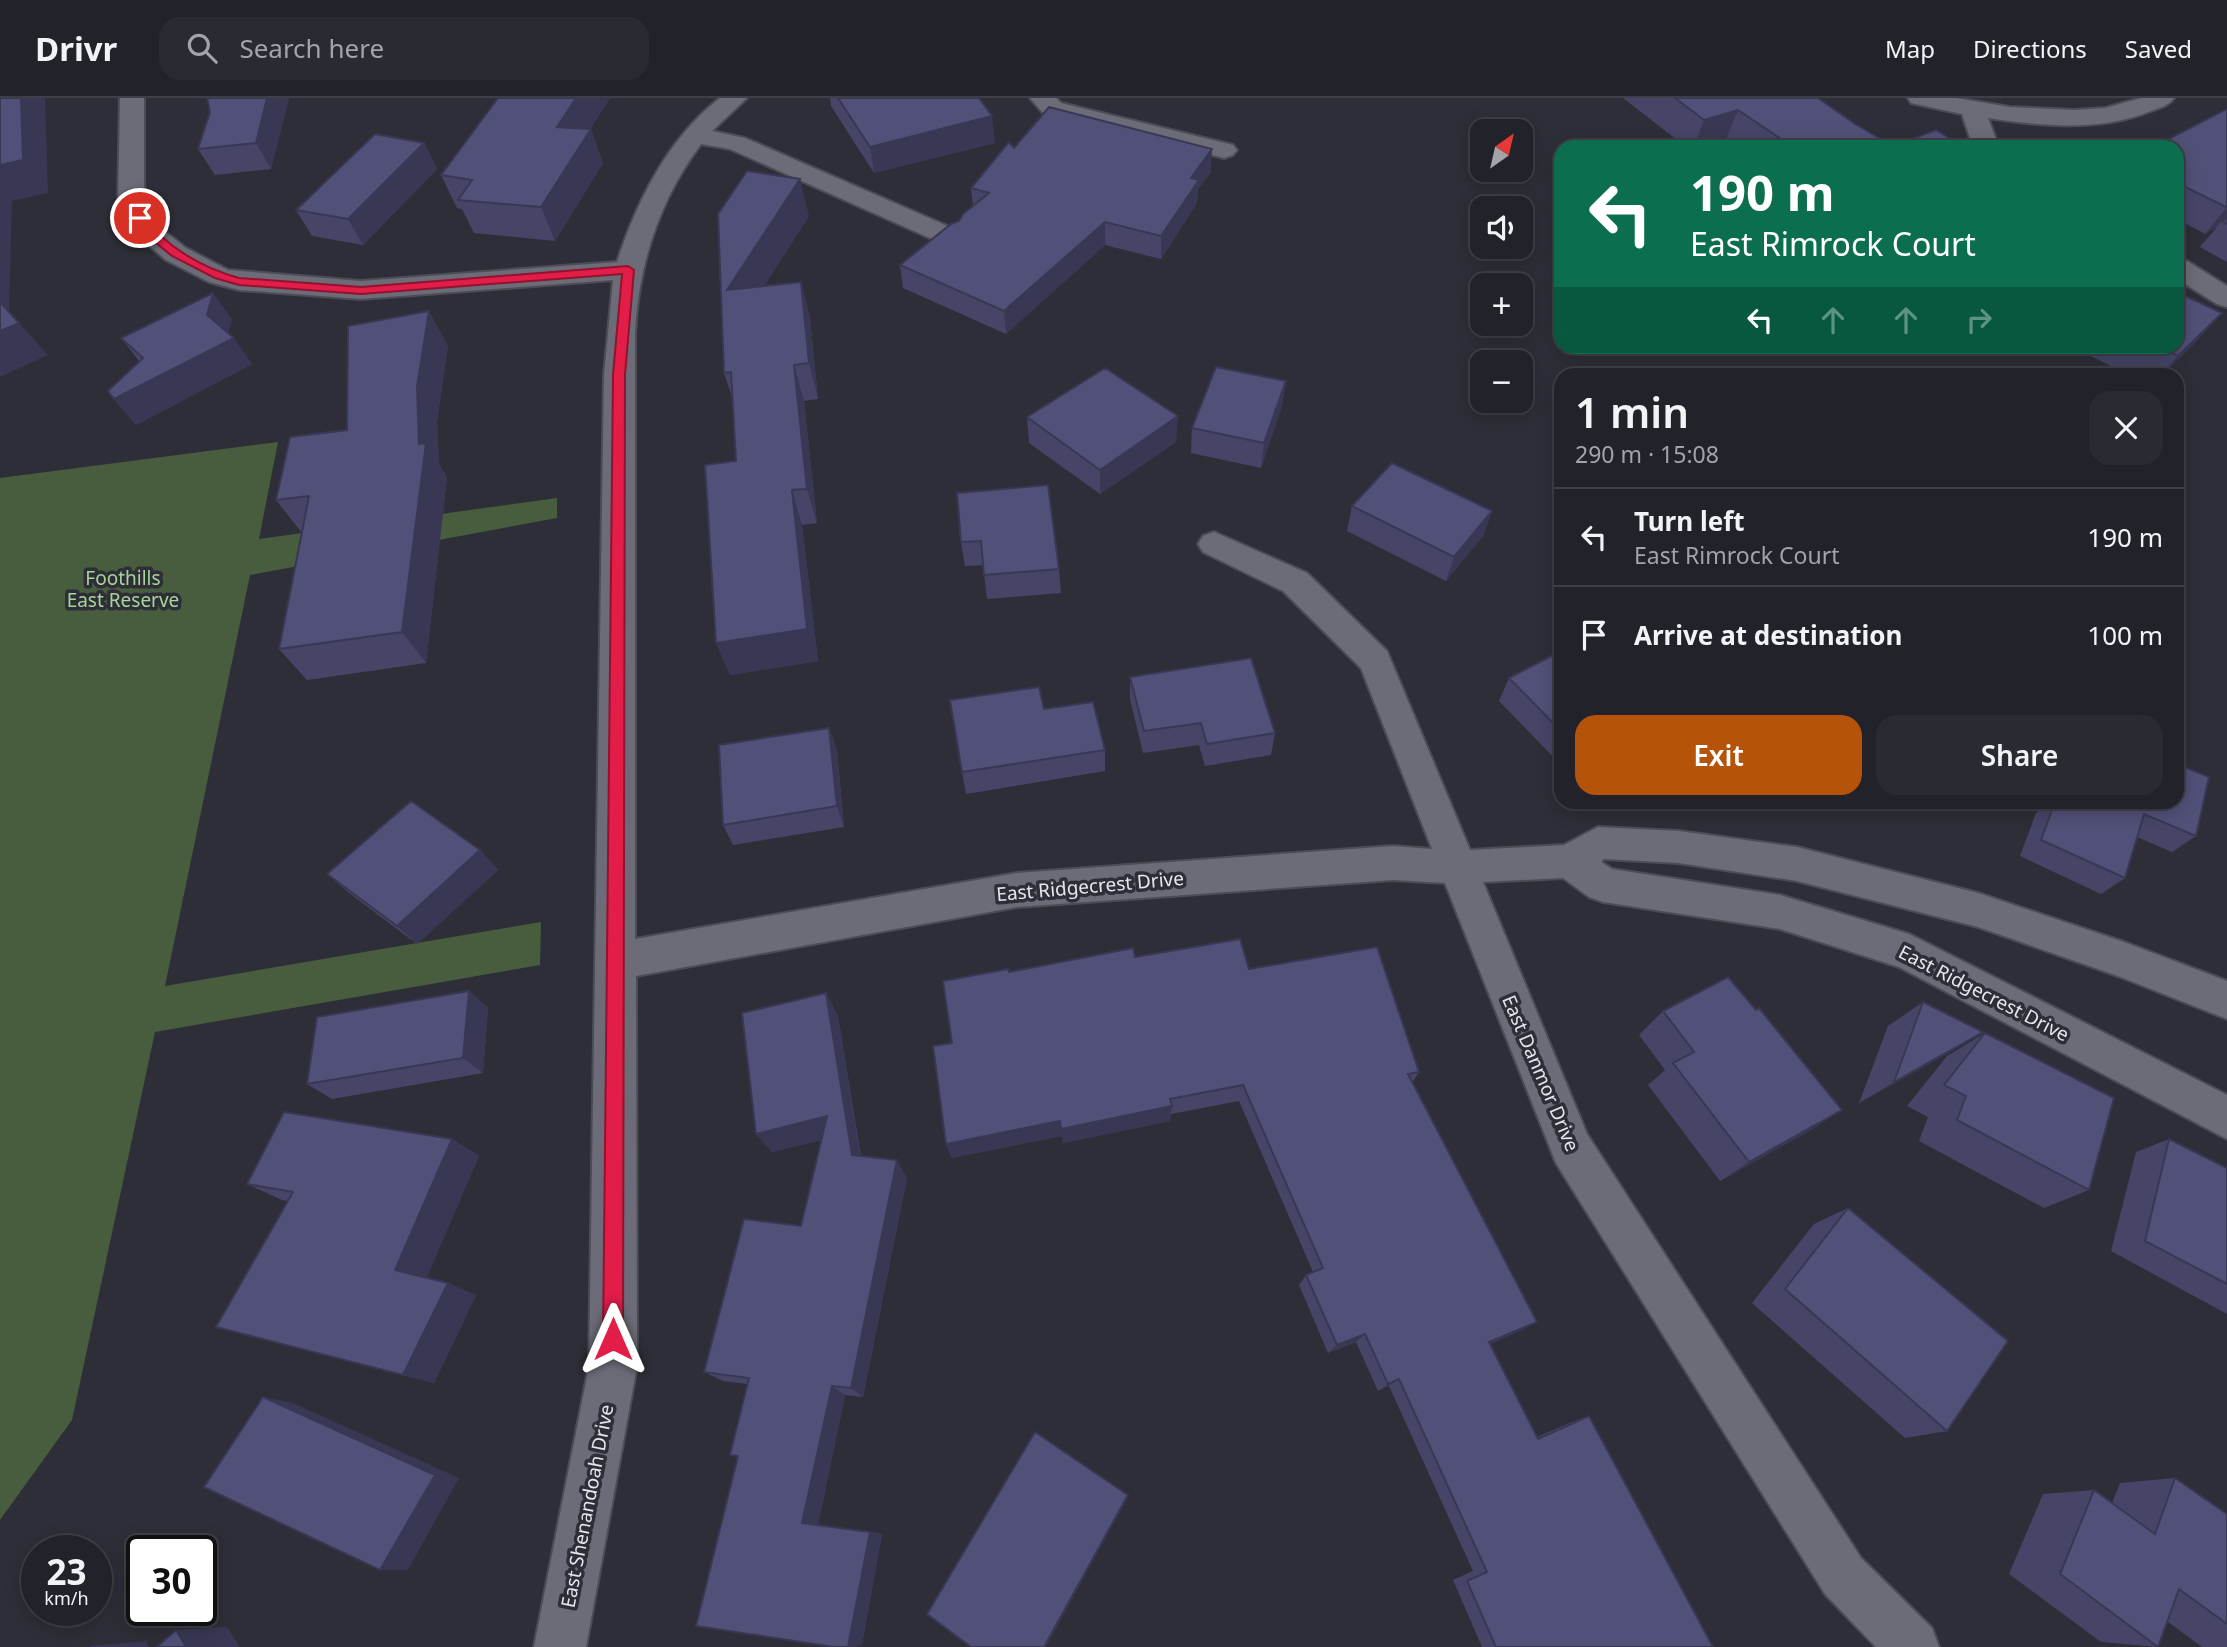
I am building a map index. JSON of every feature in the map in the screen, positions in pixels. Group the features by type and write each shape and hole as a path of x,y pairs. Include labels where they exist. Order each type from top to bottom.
{"street":[{"path":"132,98 131,204 149,232 176,254 219,276 239,281 361,290 628,270"},
{"name":"East Shenandoah Drive","path":"560,1647 613,1366 619,375 628,270 656,195 695,136 719,109 735,98"},
{"path":"1042,98 1052,108 1224,150"},
{"path":"1920,98 1973,109 2036,117 2094,116 2132,109 2162,98"},
{"path":"1973,109 1984,140"},
{"path":"695,136 736,143 950,237"},
{"path":"2184,271 2227,298"},
{"name":"East Danmor Drive","path":"1214,544 1295,582 1375,661 1571,1148 1843,1576 1913,1647"},
{"name":"East Ridgecrest Drive","path":"616,961 1017,890 1393,863 1457,867 1570,861 1598,843 1679,847 1797,864 1978,910 2124,960 2227,1000"},
{"name":"East Ridgecrest Drive","path":"1570,861 1602,885 1780,912 1909,952 2227,1118"}],"green space":[{"name":"Foothills East Reserve","path":"278,442 259,539 557,498 557,518 250,575 165,986 541,922 540,965 155,1032 72,1420 0,1520 0,478"}],"building":[{"path":"0,98 21,98 23,160 0,165"},
{"path":"207,98 267,98 256,143 198,149 210,112"},
{"path":"498,98 576,98 557,127 591,129 541,207 458,200 472,180 441,175"},
{"path":"838,98 979,98 992,116 870,147"},
{"path":"1675,98 1818,98 1883,140 1783,140 1738,110 1704,120"},
{"path":"1049,107 1212,149 1191,178 1199,180 1161,236 1105,222 1004,311 900,265 951,224 959,221 963,214 989,193 971,188 1009,142 1014,148"},
{"path":"2227,109 2227,207 2184,186 2184,140 2167,140"},
{"path":"1936,130 1952,140 1909,140"},
{"path":"375,134 424,143 348,219 296,210"},
{"path":"747,171 800,179 727,290 801,282 809,363 794,365 807,489 792,490 807,629 716,643 705,465 736,461 731,372 724,373 718,214"},
{"path":"213,293 207,315 234,338 114,399 108,391 143,358 121,338"},
{"path":"2184,295 2222,313 2184,350"},
{"path":"0,302 19,323 0,331"},
{"path":"429,311 417,387 419,444 426,443 402,632 279,649 309,496 276,500 290,437 347,430 348,326"},
{"path":"1216,367 1286,381 1264,443 1192,428"},
{"path":"1105,368 1178,416 1100,470 1027,417"},
{"path":"1392,463 1492,511 1454,557 1352,506"},
{"path":"1048,485 1059,569 984,575 981,541 961,542 957,493"},
{"path":"1554,655 1554,724 1509,678"},
{"path":"1251,658 1275,733 1207,744 1201,723 1144,731 1130,677"},
{"path":"1039,687 1044,709 1093,702 1105,750 962,772 950,700"},
{"path":"829,728 837,806 723,825 719,745"},
{"path":"2184,767 2209,777 2196,836 2144,814 2125,878 2041,840 2052,809 2184,809"},
{"path":"411,801 480,850 397,926 327,874"},
{"path":"1240,939 1249,969 1377,947 1419,1072 1408,1074 1537,1322 1489,1342 1538,1439 1589,1416 1713,1647 1496,1647 1467,1581 1487,1572 1399,1379 1388,1384 1365,1334 1337,1345 1306,1275 1323,1268 1243,1085 1170,1099 1172,1106 1061,1129 1060,1121 946,1144 933,1046 952,1043 943,981 1008,969 1009,972 1133,948 1135,957"},
{"path":"1728,977 1756,1010 1759,1008 1842,1110 1749,1162 1673,1063 1694,1052 1663,1011"},
{"path":"469,991 463,1058 307,1084 317,1017"},
{"path":"826,993 852,1155 897,1160 851,1388 832,1386 802,1523 870,1532 848,1647 696,1626 738,1456 730,1455 749,1378 704,1372 744,1219 801,1226 827,1116 756,1134 742,1013"},
{"path":"1923,1002 1983,1032 1894,1082"},
{"path":"1985,1033 2114,1098 2089,1190 1957,1120 1966,1096 1944,1085"},
{"path":"284,1112 452,1139 395,1270 448,1283 403,1375 216,1327 293,1192 247,1184"},
{"path":"2169,1139 2227,1168 2227,1284 2145,1241"},
{"path":"1848,1208 2008,1341 1947,1431 1785,1289"},
{"path":"263,1397 435,1475 380,1570 204,1487"},
{"path":"1035,1432 1128,1495 1044,1647 971,1647 927,1614"},
{"path":"2175,1478 2227,1514 2227,1624 2179,1589 2158,1647 2060,1574 2094,1490 2155,1534"},
{"path":"176,1630 186,1647 157,1647"}],"route":[{"path":"140,218 149,232 176,254 219,276 239,281 361,290 628,270 619,375 613,1339"}]}
